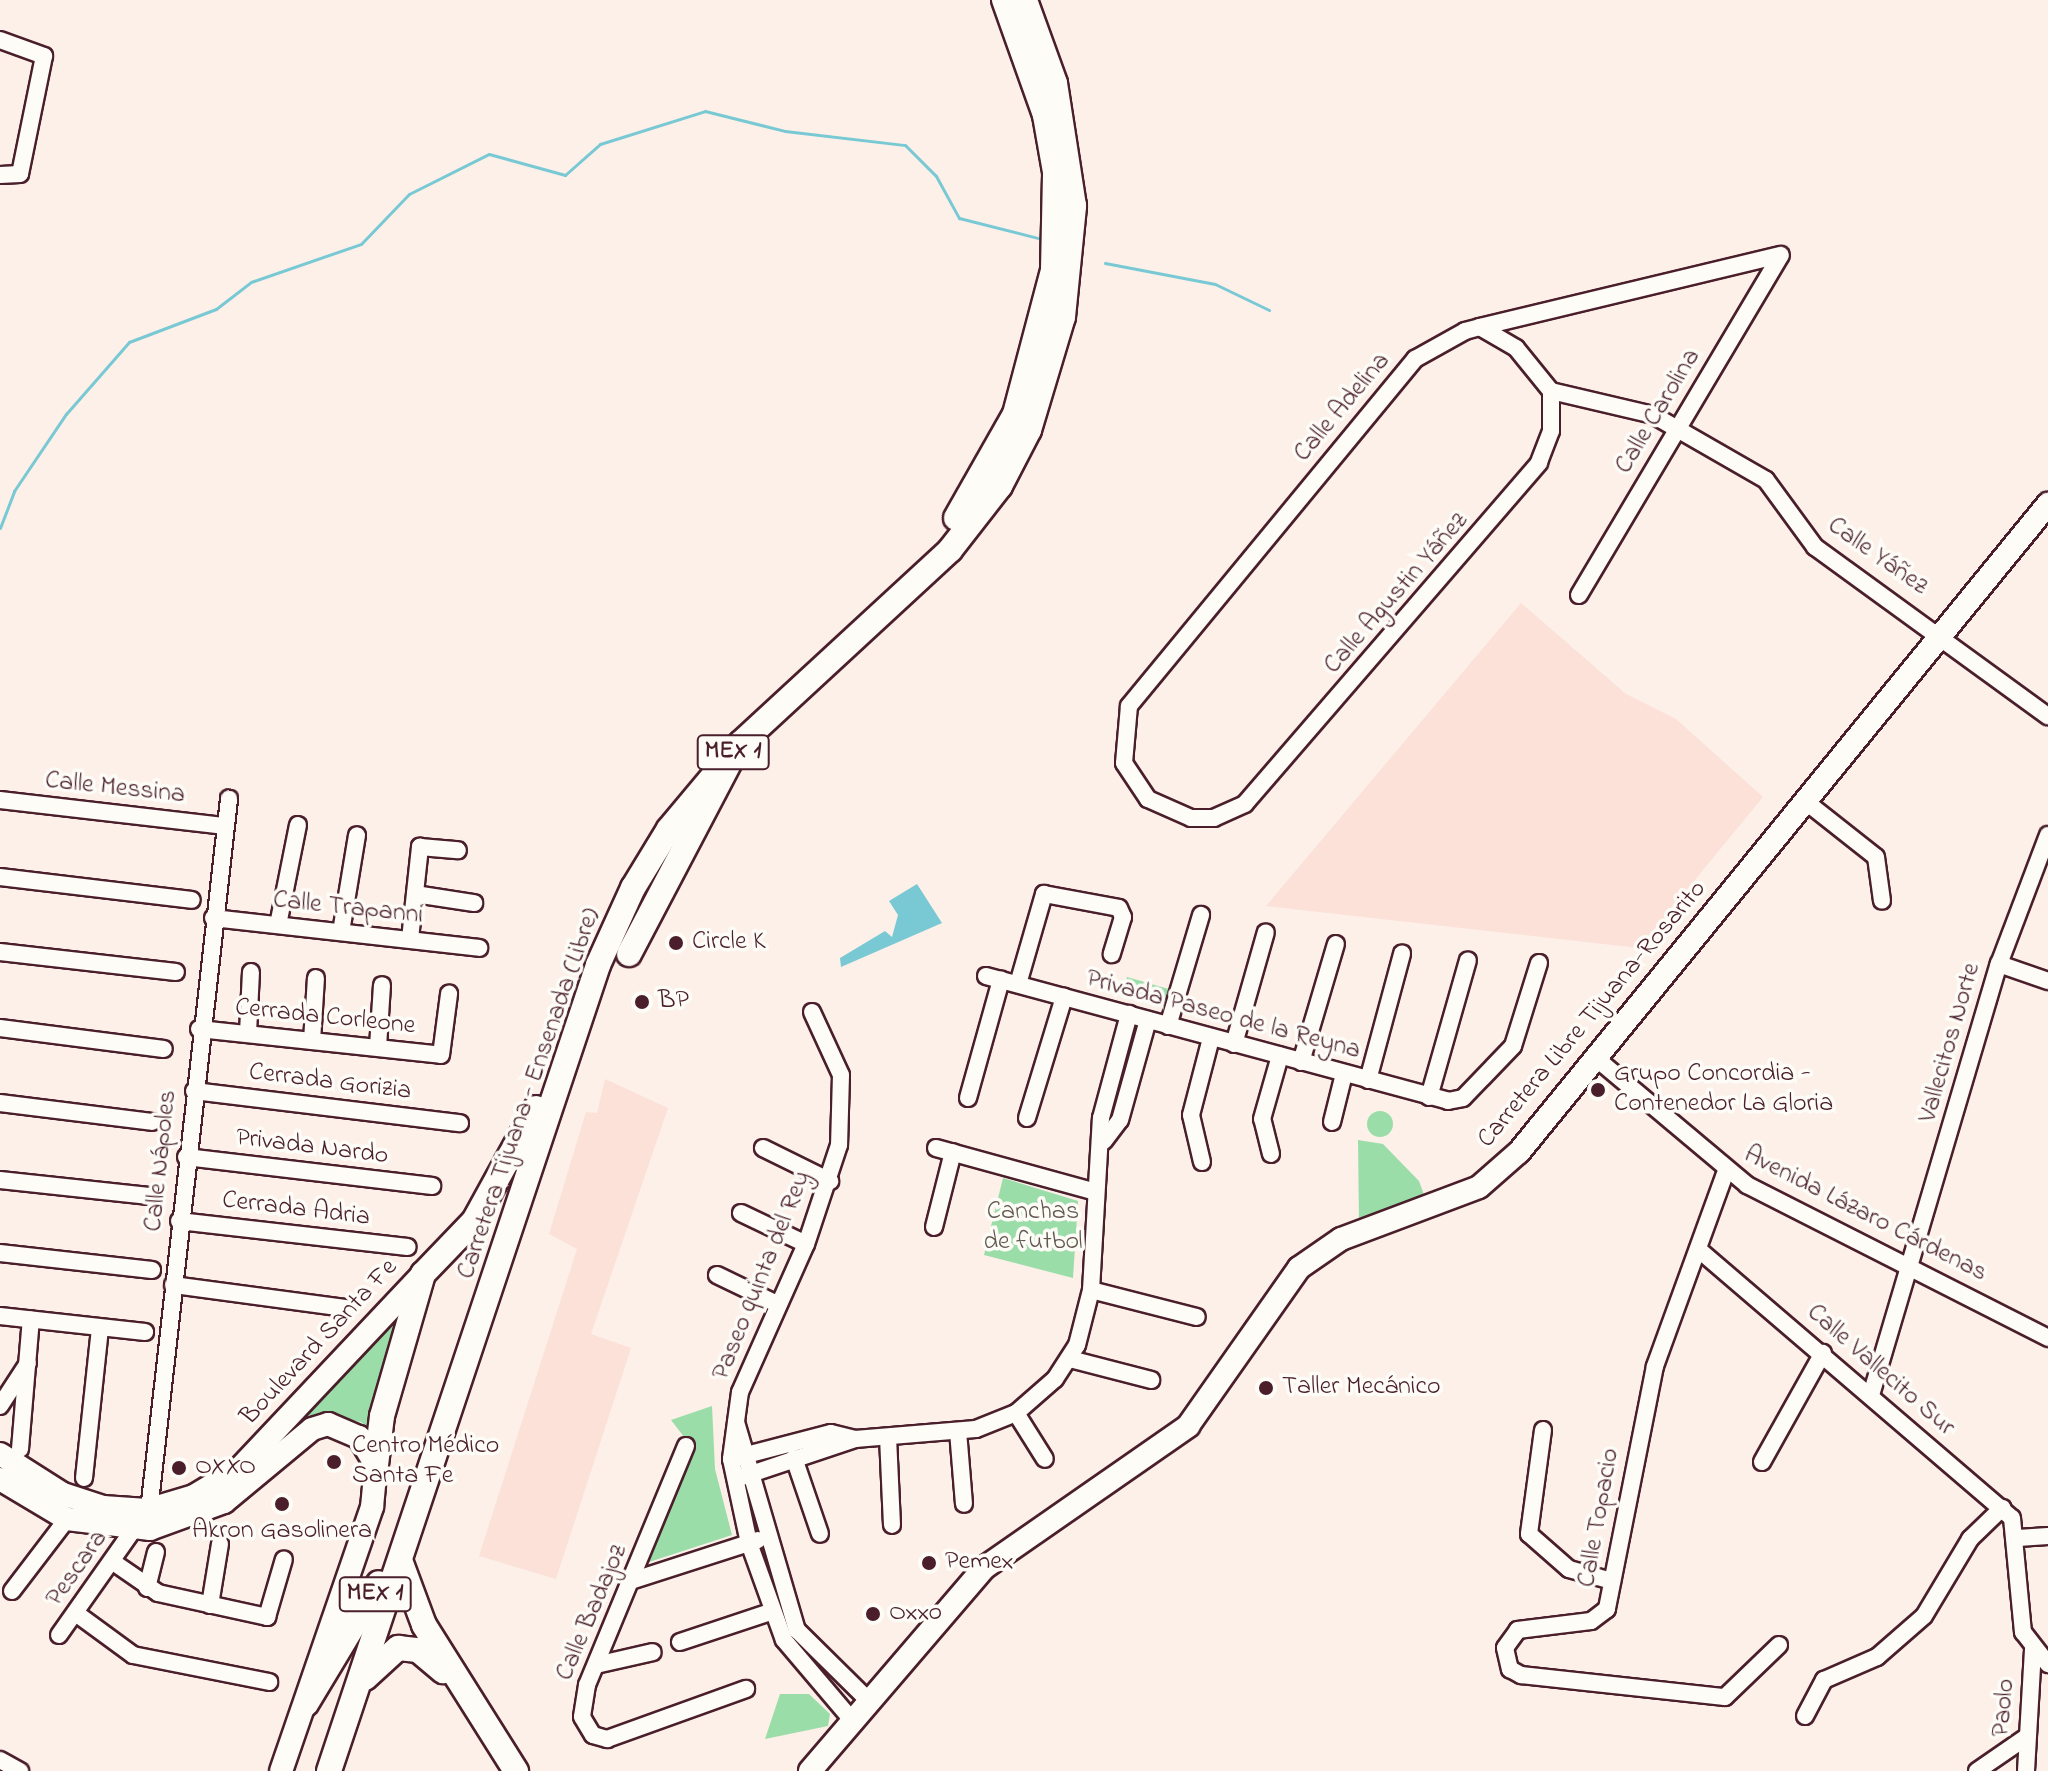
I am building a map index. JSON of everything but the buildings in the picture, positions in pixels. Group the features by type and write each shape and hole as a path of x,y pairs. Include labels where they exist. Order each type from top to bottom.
{"highway":[{"name":"Carretera Tijuana - Ensenada (Libre)","path":"315,1771 594,936 653,827 712,753 927,552 966,505 1005,439 1047,303 1056,204 1040,92 1004,0"},
{"name":"Carretera Tijuana - Ensenada (Libre)","path":"329,1771 608,939 669,829 733,753 950,550 1000,486 1029,430 1063,317 1074,206 1057,92 1025,0"},
{"path":"629,954 713,806 733,753"},
{"path":"376,1465 382,1416 423,1274 474,1221 536,1108"},
{"path":"401,1563 459,1687 516,1771"},
{"path":"306,1704 379,1583"},
{"path":"357,1689 398,1648 428,1655 459,1687"}],"main road":[{"name":"Carretera Libre Tijuana-Rosarito","path":"810,1771 851,1719 984,1568 1188,1426 1299,1268 1341,1239 1479,1187 1519,1152 2048,504"},
{"name":"Boulevard Santa Fe","path":"255,1466 423,1274"},
{"name":"Boulevard Santa Fe","path":"4,1489 67,1519 143,1523 255,1466 328,1424 359,1437 376,1465"},
{"name":"Boulevard Santa Fe","path":"10,1452 63,1494 143,1523"},
{"path":"281,1771 372,1507 376,1465"}],"street":[{"path":"0,40 44,56 8,177"},
{"name":"Calle Adelina","path":"1148,799 1131,780 1121,745 1138,692 1415,359 1448,336 1781,255"},
{"name":"Calle Carolina","path":"1579,595 1781,255"},
{"path":"1480,327 1516,348 1551,391"},
{"name":"Calle Yáñez","path":"1551,391 1677,427 1766,480 1815,547 1943,634 2048,716"},
{"name":"Calle Agustin Yáñez","path":"1148,799 1170,813 1214,818 1245,804 1268,782 1539,463 1551,431 1551,391"},
{"name":"Calle Nápoles","path":"143,1523 173,1285 199,1029 229,799"},
{"name":"Calle Messina","path":"0,800 226,826"},
{"path":"1805,801 1876,857 1882,901"},
{"path":"278,925 298,825"},
{"path":"341,932 357,835"},
{"name":"Vallecitos Norte","path":"1871,1395 1999,964 2048,835"},
{"path":"410,939 422,845 458,850"},
{"path":"0,877 192,900"},
{"path":"415,894 474,903"},
{"path":"968,1098 1002,980 1044,894 1119,908 1123,917 1112,954"},
{"path":"1168,1026 1201,915"},
{"name":"Calle Trapanni","path":"213,918 479,948"},
{"path":"1234,1044 1266,932"},
{"path":"1301,1062 1336,944"},
{"path":"0,952 176,972"},
{"path":"1368,1080 1402,954"},
{"path":"1429,1097 1468,960"},
{"name":"Privada Paseo de la Reyna","path":"1002,980 1448,1101 1463,1098 1513,1046 1539,963"},
{"path":"1999,964 2048,981"},
{"path":"248,1033 251,972"},
{"path":"312,1041 316,978"},
{"path":"378,1047 382,985"},
{"name":"Cerrada Corleone","path":"199,1029 445,1053 449,994"},
{"path":"1027,1118 1064,997"},
{"name":"Paseo quinta del Rey","path":"758,1540 733,1478 731,1459 735,1421 777,1304 806,1244 830,1181 843,1093 812,1012"},
{"path":"733,1478 752,1475 855,1439 958,1431 1016,1413 1070,1359 1091,1290 1096,1192 1104,1141 1101,1118 1129,1014"},
{"path":"1104,1141 1120,1120 1148,1020"},
{"path":"0,1028 164,1049"},
{"path":"1202,1162 1191,1115 1211,1038"},
{"path":"1271,1154 1262,1119 1280,1056"},
{"name":"Avenida Lázaro Cárdenas","path":"1597,1059 1726,1171 2048,1338"},
{"path":"1332,1122 1344,1074"},
{"name":"Cerrada Gorizia","path":"194,1091 460,1123"},
{"path":"0,1103 152,1122"},
{"path":"763,1148 830,1181"},
{"path":"936,1148 1096,1192"},
{"path":"934,1227 953,1152"},
{"name":"Privada Nardo","path":"186,1157 432,1186"},
{"name":"Calle Topacio","path":"1726,1171 1655,1366 1612,1581 1601,1618 1510,1635 1510,1669 1725,1697 1779,1645"},
{"path":"0,1180 149,1196"},
{"path":"741,1213 806,1244"},
{"name":"Cerrada Adria","path":"179,1221 408,1247"},
{"name":"Calle Vallecito Sur","path":"1698,1249 2002,1508 2018,1538"},
{"path":"0,1253 152,1270"},
{"path":"717,1275 777,1304"},
{"path":"173,1285 346,1308"},
{"path":"1091,1290 1197,1317"},
{"path":"0,1316 145,1332"},
{"path":"10,1452 28,1363 31,1319"},
{"path":"84,1478 100,1328"},
{"path":"1762,1462 1823,1353"},
{"path":"1070,1359 1151,1380"},
{"path":"0,1406 28,1363"},
{"path":"1016,1413 1045,1459"},
{"path":"735,1421 750,1455 758,1540 773,1611 851,1719"},
{"path":"1543,1430 1529,1534 1569,1569 1612,1581"},
{"path":"958,1431 964,1504"},
{"path":"731,1459 831,1433 855,1439"},
{"path":"888,1437 892,1525"},
{"name":"Calle Badajoz","path":"686,1446 581,1705 588,1729 599,1737 746,1689"},
{"path":"794,1458 820,1534"},
{"path":"1805,1716 1824,1680 1877,1657 1924,1616 1970,1539 2002,1508"},
{"path":"12,1591 67,1519"},
{"name":"Pescara","path":"59,1635 116,1564 143,1523"},
{"path":"2048,1536 2018,1538 2021,1616 2033,1649 2048,1664"},
{"path":"758,1540 791,1635 868,1700"},
{"path":"634,1580 758,1540"},
{"path":"210,1605 220,1544"},
{"path":"147,1588 156,1552"},
{"path":"116,1564 147,1588 271,1617 284,1559"},
{"path":"680,1642 773,1611"},
{"path":"77,1614 133,1655 269,1682"},
{"name":"Paolo","path":"2026,1771 2025,1738 2033,1649"},
{"path":"596,1665 653,1652"},
{"path":"1977,1771 2025,1738"},
{"path":"0,1760 20,1771"}],"shaded area":[{"path":"1521,603 1626,694 1676,719 1763,797 1639,948 1266,906"},
{"path":"605,1079 668,1108 591,1334 631,1348 556,1579 479,1556 577,1249 549,1234 586,1112 597,1113"}],"green space":[{"path":"1127,977 1171,990 1167,1006 1122,993"},
{"path":"1380,1111 1389,1115 1393,1124 1389,1133 1380,1137 1371,1133 1367,1124 1371,1115"},
{"path":"1358,1140 1383,1144 1419,1181 1427,1203 1359,1224"},
{"name":"Canchas de futbol","path":"1003,1178 1078,1201 1073,1278 984,1255"},
{"path":"401,1309 372,1433 361,1422 325,1415 264,1454"},
{"path":"712,1406 715,1469 732,1535 643,1564 688,1442 671,1420"},
{"path":"780,1694 809,1694 830,1714 828,1726 765,1739"}],"water":[{"path":"917,884 942,923 841,967 840,958 885,931 892,937 898,915 889,901"}],"waterway":[{"path":"0,528 14,491 66,414 129,342 216,309 251,282 361,244 409,194 489,154 565,175 600,144 705,111 785,131 905,145 936,176 959,218 1038,238"},
{"path":"1105,263 1215,284 1269,310"}],"place":[{"name":"Circle K","path":"676,943"},
{"name":"BP","path":"642,1002"},
{"name":"Grupo Concordia - Contenedor La Gloria","path":"1598,1090"},
{"name":"Taller Mecánico","path":"1266,1388"},
{"name":"Centro Médico Santa Fe","path":"334,1462"},
{"name":"OXXO","path":"179,1468"},
{"name":"Akron Gasolinera","path":"282,1504"},
{"name":"Pemex","path":"929,1563"},
{"name":"Oxxo","path":"873,1614"}]}
